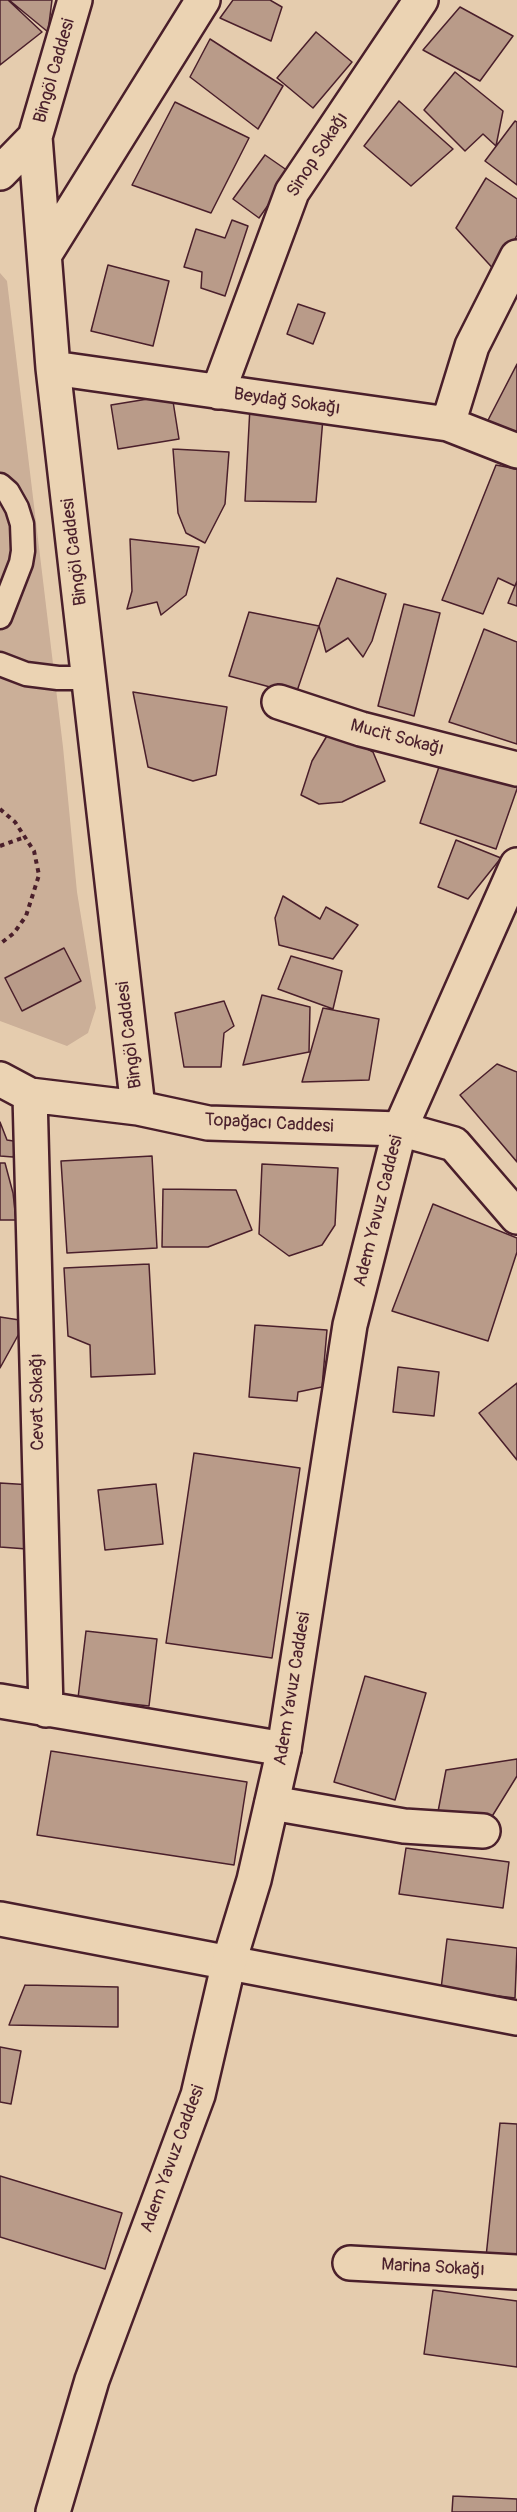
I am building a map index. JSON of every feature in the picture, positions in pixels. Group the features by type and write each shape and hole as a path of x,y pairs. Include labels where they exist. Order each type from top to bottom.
{"street":[{"name":"Bingöl Caddesi","path":"75,0 35,137 53,368 138,1108"},
{"path":"45,254 203,0"},
{"name":"Sinop Sokağı","path":"218,392 292,192 421,0"},
{"path":"0,173 35,137"},
{"path":"448,424 472,346 517,257"},
{"name":"Beydağ Sokağı","path":"53,368 448,424 517,451"},
{"name":"Mucit Sokağı","path":"279,702 361,729 517,769"},
{"name":"Adem Yavuz Caddesi","path":"53,2512 92,2380 198,2095 229,1962 254,1880 284,1749 350,1325 400,1129 517,865"},
{"name":"Topağacı Caddesi","path":"0,1079 30,1095 138,1108 208,1123 400,1129 454,1144 517,1217"},
{"name":"Cevat Sokağı","path":"30,1095 46,1710"},
{"path":"0,1701 284,1749"},
{"path":"272,1803 404,1826 483,1831"},
{"path":"0,1919 517,2018"},
{"name":"Marina Sokağı","path":"350,2263 517,2272"}],"lane":[{"path":"0,485 8,492 17,508 22,524 23,550 21,563 0,617"},
{"path":"0,664 26,674 58,678 89,678"}],"path":[{"path":"0,809 15,822 34,850 39,875 26,916 14,933 0,944"},
{"path":"0,846 25,837"}],"shaded area":[{"path":"0,273 7,281 63,747 77,892 96,1008 88,1033 67,1046 0,1021"}],"building":[{"path":"0,0 8,0 42,32 0,65"},
{"path":"9,0 52,0 48,32"},
{"path":"233,0 270,0 282,7 271,41 220,18"},
{"path":"460,7 513,36 480,81 423,50"},
{"path":"316,32 352,62 313,108 277,78"},
{"path":"210,39 283,86 258,129 190,77"},
{"path":"455,72 503,111 496,146 483,134 465,151 424,110"},
{"path":"399,101 453,149 411,186 364,146"},
{"path":"175,102 249,138 211,213 132,185"},
{"path":"515,121 517,122 517,185 485,161"},
{"path":"265,155 291,173 259,218 233,199"},
{"path":"486,178 517,199 517,235 498,274 456,228"},
{"path":"232,220 248,226 225,296 201,288 202,272 184,267 196,229 225,238"},
{"path":"108,265 169,281 153,346 91,331"},
{"path":"298,304 325,313 313,344 287,334"},
{"path":"517,364 517,440 485,426"},
{"path":"172,395 179,439 118,449 111,405"},
{"path":"250,407 323,418 316,502 245,501"},
{"path":"173,449 229,452 225,504 205,543 186,533 178,513"},
{"path":"496,465 517,469 517,581 515,586 498,578 483,614 442,600"},
{"path":"130,539 199,547 186,595 161,615 157,602 127,609 132,591"},
{"path":"337,578 386,594 372,641 363,657 348,638 326,652 319,626"},
{"path":"517,581 517,606 508,603"},
{"path":"404,604 440,613 414,716 378,706"},
{"path":"249,612 319,626 296,694 229,676"},
{"path":"484,629 517,642 517,744 449,722"},
{"path":"133,692 227,707 216,775 193,781 148,767"},
{"path":"331,729 373,752 385,781 342,802 319,804 301,795 312,761"},
{"path":"443,755 517,780 517,789 496,849 420,823"},
{"path":"456,840 501,858 468,899 438,887"},
{"path":"283,896 320,919 326,907 358,925 333,959 279,945 275,918"},
{"path":"64,948 81,981 22,1011 5,978"},
{"path":"291,956 342,971 333,1009 278,989"},
{"path":"262,995 310,1007 309,1052 243,1065"},
{"path":"224,1001 234,1026 224,1033 221,1067 184,1067 175,1013"},
{"path":"323,1008 379,1019 369,1080 302,1082"},
{"path":"497,1064 517,1072 517,1162 460,1095"},
{"path":"0,1122 7,1140 20,1142 13,1157 0,1156"},
{"path":"152,1156 157,1248 67,1253 61,1161"},
{"path":"0,1163 5,1163 13,1193 16,1220 0,1220"},
{"path":"262,1164 338,1168 335,1225 322,1245 289,1256 259,1234"},
{"path":"163,1189 236,1190 252,1230 208,1247 162,1247"},
{"path":"433,1204 517,1238 517,1252 488,1341 392,1311"},
{"path":"149,1264 155,1374 91,1377 90,1345 68,1336 64,1268"},
{"path":"0,1317 26,1321 0,1368"},
{"path":"255,1325 327,1330 322,1387 298,1392 297,1401 249,1397"},
{"path":"398,1367 439,1372 434,1416 393,1412"},
{"path":"517,1383 517,1460 479,1413"},
{"path":"194,1453 300,1468 272,1658 166,1643"},
{"path":"0,1483 32,1485 27,1549 0,1547"},
{"path":"156,1484 163,1544 105,1550 98,1490"},
{"path":"86,1631 157,1639 149,1706 78,1698"},
{"path":"365,1676 426,1693 395,1800 334,1782"},
{"path":"51,1751 247,1782 234,1865 37,1835"},
{"path":"517,1759 517,1776 483,1831 436,1822 446,1770"},
{"path":"406,1848 509,1862 503,1908 399,1894"},
{"path":"447,1939 517,1948 515,1998 441,1989"},
{"path":"25,1985 118,1987 118,2027 9,2025"},
{"path":"0,2047 21,2051 11,2104 0,2102"},
{"path":"500,2123 517,2124 517,2260 486,2257"},
{"path":"0,2176 122,2213 105,2269 0,2237"},
{"path":"433,2290 517,2301 517,2367 424,2354"},
{"path":"453,2496 517,2499 517,2512 452,2512"}]}
